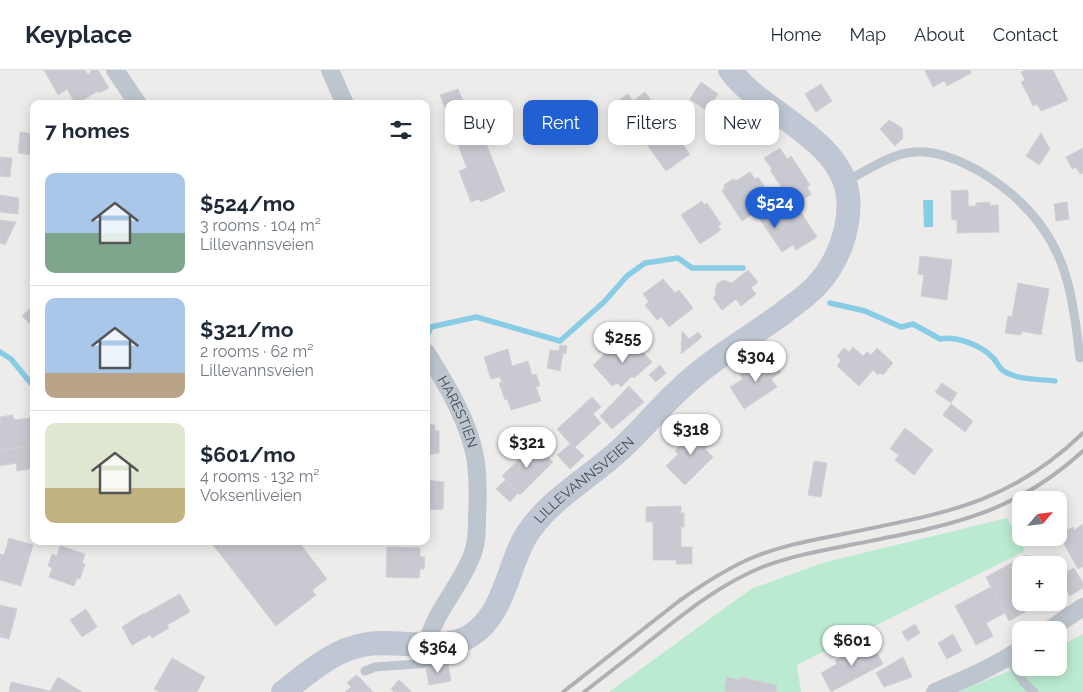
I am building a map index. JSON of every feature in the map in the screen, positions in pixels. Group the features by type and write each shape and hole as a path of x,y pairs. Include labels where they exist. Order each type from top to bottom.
{"street":[{"path":"115,70 135,100"},
{"path":"330,70 343,100"},
{"name":"LILLEVANNSVEIEN","path":"284,692 336,654 350,648 365,644 437,644 470,636 487,620 504,590 524,540 543,514 635,436 692,378 805,296 827,273 842,243 848,211 848,195 844,182 835,164 826,152 746,89 730,70"},
{"name":"HARESTIEN","path":"430,359 464,423 476,462 478,493 477,538 471,560 431,628 437,644"},
{"path":"1062,621 1083,607"},
{"path":"935,692 971,677 1012,654"}],"lane":[{"path":"844,182 883,162 914,152 932,154 954,160 1000,183 1018,198 1035,218 1053,244 1062,262 1073,304 1080,358"},
{"path":"365,671 375,667 431,663 442,656 437,644"},
{"path":"1022,676 1024,683 1034,692"}],"green space":[{"path":"1007,518 1012,527 1012,546 1022,546 1025,551 797,665 801,692 609,692 751,589 822,563"},
{"path":"1083,634 1083,692 958,692 1012,670 1012,676 1067,676 1067,643"}],"water":[{"path":"923,200 933,200 933,227 924,227"}],"building":[{"path":"44,70 85,70 88,75 92,70 98,70 109,88 99,93 98,91 83,100 74,100 67,89 58,95"},
{"path":"970,70 971,73 947,86 944,81 933,87 925,71"},
{"path":"1026,70 1053,70 1057,78 1027,93 1021,82 1025,80 1021,72"},
{"path":"1057,78 1068,100 1041,111 1037,104 1033,106 1027,93"},
{"path":"701,82 718,94 714,100 705,100 705,110 695,103 695,100 690,99"},
{"path":"821,84 832,101 816,112 805,94"},
{"path":"458,89 462,100 445,100 445,108 440,95"},
{"path":"645,92 651,100 634,100"},
{"path":"628,94 632,100 619,100"},
{"path":"889,120 902,128 903,138 895,146 880,129"},
{"path":"20,132 30,133 30,154 18,153"},
{"path":"1041,133 1050,149 1039,165 1026,156"},
{"path":"458,145 486,145 505,191 481,202 479,199 471,202 459,171 467,168"},
{"path":"647,145 683,145 690,154 666,171"},
{"path":"780,148 787,159 791,156 810,185 807,187 811,194 801,201 797,194 789,199 764,158"},
{"path":"1083,148 1083,173 1080,174 1076,167 1072,169 1066,157"},
{"path":"0,157 12,158 10,177 0,176"},
{"path":"750,172 755,179 758,177 767,190 764,193 770,202 742,221 722,191 724,185 733,179 736,181"},
{"path":"968,190 968,206 976,206 976,203 990,202 990,206 998,205 999,232 957,233 957,220 952,220 951,191"},
{"path":"0,195 19,198 18,214 0,212"},
{"path":"702,201 704,205 707,203 721,224 718,226 721,230 700,244 681,215"},
{"path":"1067,202 1069,219 1056,221 1054,204"},
{"path":"769,207 793,245 782,252 757,215"},
{"path":"798,208 817,237 796,250 777,221"},
{"path":"0,220 16,222 5,245 0,243"},
{"path":"920,256 952,260 947,300 921,296 924,275 918,274"},
{"path":"748,270 758,282 751,288 756,294 741,306 736,299 722,310 713,298 716,295 717,284 723,280 732,283"},
{"path":"663,279 675,293 679,290 693,308 669,327 661,317 657,320 645,305 649,302 643,294"},
{"path":"1018,283 1049,289 1041,335 1022,331 1021,335 1005,333 1008,316 1012,317"},
{"path":"30,309 30,324 22,316"},
{"path":"682,331 689,339 698,332 702,337 681,354"},
{"path":"630,338 652,362 634,378 632,376 621,387 617,383 612,386 593,365 608,351 610,353 616,348 618,350"},
{"path":"560,345 567,346 566,354 563,353 560,371 547,368 550,350 559,351"},
{"path":"853,347 863,356 867,352 871,355 877,348 893,363 883,375 880,373 878,375 873,370 859,386 837,366 841,360 837,356 844,348 849,352"},
{"path":"508,349 512,366 528,361 532,375 536,374 540,386 536,387 541,401 511,410 499,383 502,382 500,377 491,379 484,357"},
{"path":"771,356 781,372 771,379 777,387 744,409 730,387 743,379 740,375"},
{"path":"660,365 666,373 656,382 649,375"},
{"path":"942,383 957,393 951,403 935,392"},
{"path":"629,386 644,402 612,429 600,416"},
{"path":"592,397 601,407 593,414 601,423 574,448 557,429"},
{"path":"951,404 973,421 965,432 943,415"},
{"path":"13,415 14,420 30,418 30,446 0,451 0,417"},
{"path":"430,424 435,425 435,431 439,431 439,453 430,454"},
{"path":"700,427 714,441 705,449 713,457 685,485 666,466 678,454 675,451"},
{"path":"905,428 933,450 914,475 895,460 899,455 890,449"},
{"path":"535,444 553,462 520,495 502,476"},
{"path":"570,444 584,456 570,469 557,455"},
{"path":"30,446 30,469 17,471 16,463 0,466 0,451"},
{"path":"814,461 827,463 821,497 808,495"},
{"path":"430,480 444,482 443,509 430,510"},
{"path":"505,480 518,493 510,502 496,489"},
{"path":"681,506 681,513 684,513 684,527 681,527 681,547 692,547 692,564 676,564 676,560 653,560 653,522 646,522 646,507"},
{"path":"1083,524 1083,566 1078,569 1065,546 1068,546 1068,530 1073,527 1074,530"},
{"path":"9,538 33,545 21,586 0,580 0,554 4,555"},
{"path":"213,545 277,545 316,595 276,626"},
{"path":"277,545 301,545 327,579 312,590"},
{"path":"60,546 85,554 82,563 85,564 80,579 77,578 74,586 49,577 52,568 48,566 52,554 57,556"},
{"path":"387,547 420,548 420,557 425,557 424,569 420,569 419,578 386,577"},
{"path":"1012,563 1012,611 1025,612 1009,621 986,577"},
{"path":"1074,568 1083,583 1083,588 1070,596 1067,591 1067,572"},
{"path":"991,587 1005,613 986,623 993,636 976,645 955,606"},
{"path":"180,594 190,612 167,625 169,628 152,638 150,635 132,645 122,627"},
{"path":"0,605 17,609 9,639 0,637"},
{"path":"86,609 97,627 82,637 70,620"},
{"path":"915,624 920,633 907,641 902,632"},
{"path":"953,634 962,651 947,659 938,643"},
{"path":"871,642 883,664 831,692 821,673 837,664 835,661"},
{"path":"903,657 912,677 884,687 876,673"},
{"path":"172,658 205,677 197,692 160,692 154,689"},
{"path":"448,664 451,681 429,685 426,668"},
{"path":"356,675 373,692 345,692 351,687 347,683"},
{"path":"58,677 82,692 9,692 11,682 50,691"},
{"path":"727,677 740,680 740,677 777,685 776,692 726,692 724,689"},
{"path":"399,680 411,691 394,692 391,689"}],"waterway":[{"path":"430,329 431,327 476,317 560,341 604,302 627,276 645,263 678,258 692,268 743,268"},
{"path":"830,303 865,311 901,327 913,324 940,339 946,338 968,342 987,353 1003,371 1011,375 1055,381"},
{"path":"0,352 11,359 30,382"}],"railway":[{"path":"563,692 679,601 734,566 787,546 911,520 972,503 1028,476 1055,457 1083,433"},
{"path":"584,692 697,604 747,574 795,557 919,531 976,515 1004,504 1030,490 1057,473 1083,451"}]}
